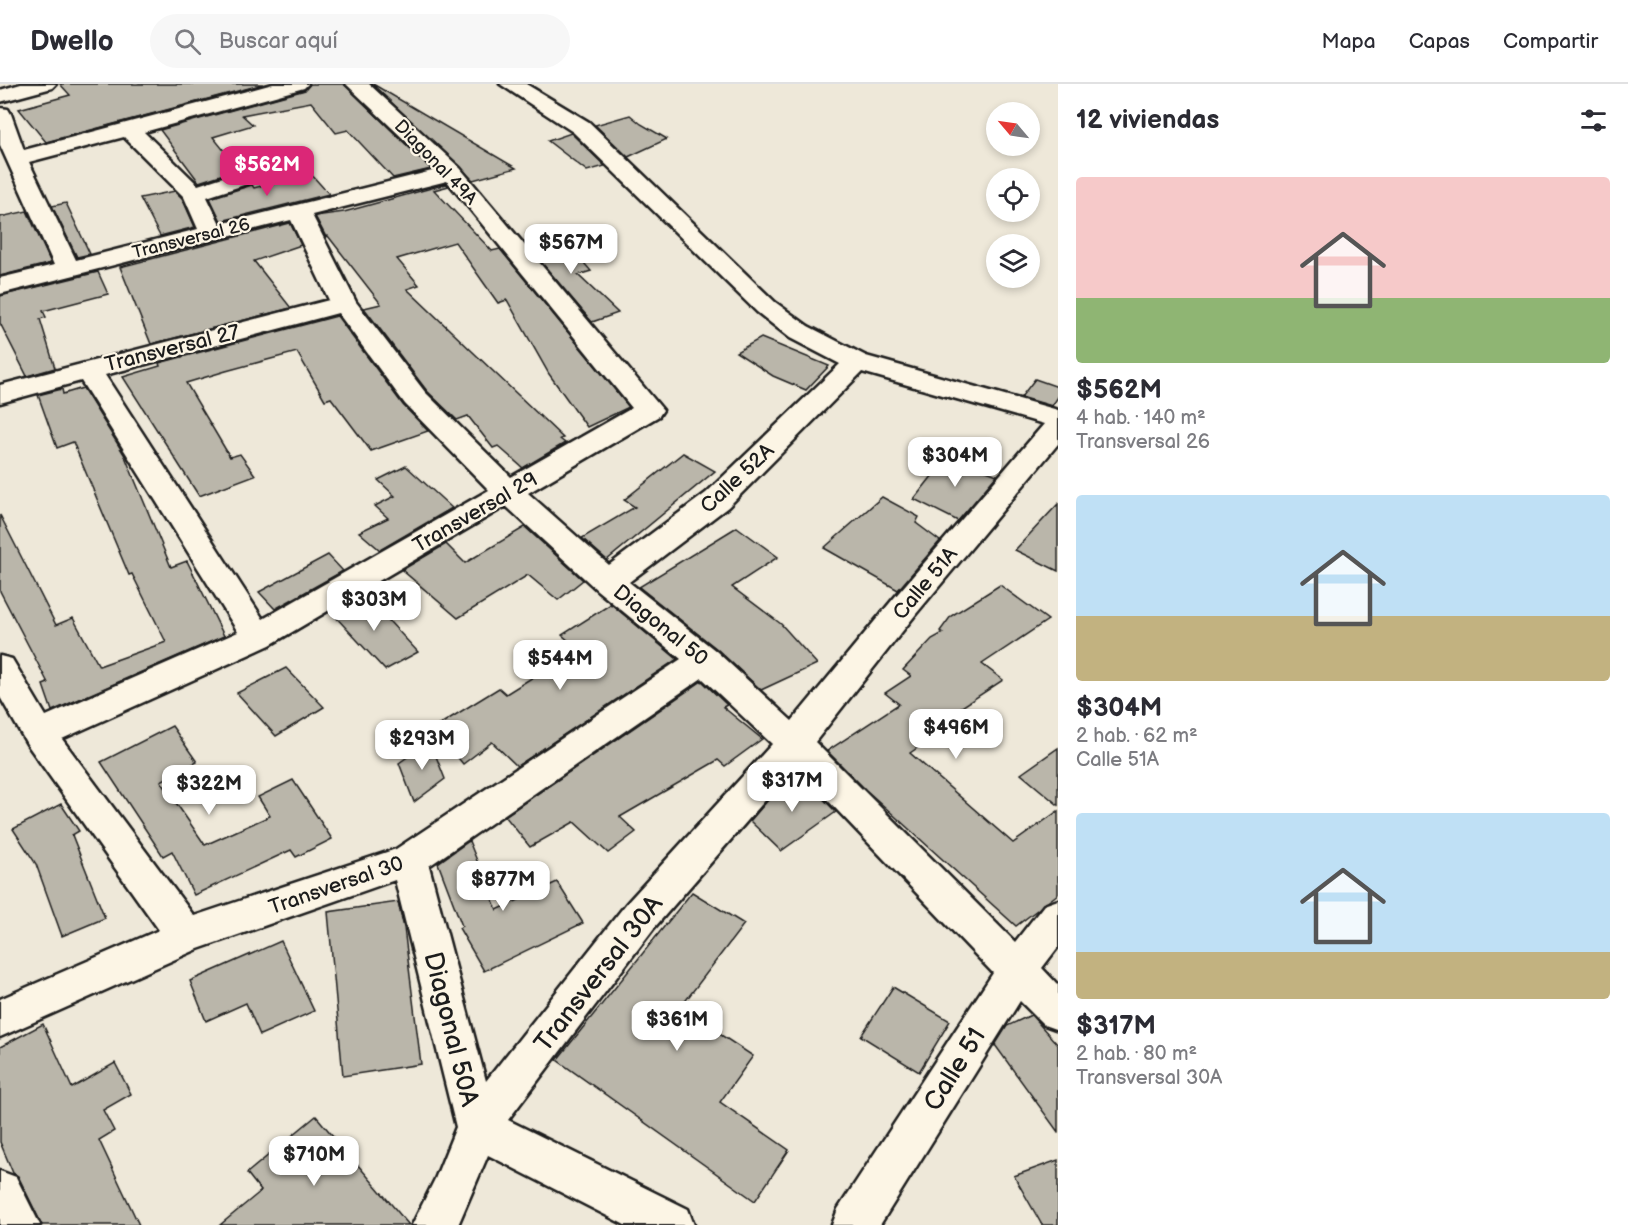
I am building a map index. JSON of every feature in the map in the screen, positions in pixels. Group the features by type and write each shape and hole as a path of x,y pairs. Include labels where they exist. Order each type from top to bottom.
{"street":[{"path":"0,96 45,84"},
{"path":"16,159 297,84"},
{"name":"Diagonal 49A","path":"357,84 452,173 649,410"},
{"path":"511,84 581,127 766,307 800,332 857,362 1058,419"},
{"path":"0,114 16,159 68,269"},
{"path":"128,128 194,194 212,233"},
{"path":"146,144 186,134"},
{"name":"Transversal 26","path":"0,286 452,173"},
{"path":"194,194 248,176"},
{"name":"Diagonal 50","path":"299,212 344,304 415,399 509,493 608,582 704,660 794,743 1058,1012"},
{"name":"Transversal 27","path":"0,394 344,304"},
{"name":"Calle 52A","path":"608,582 717,500 857,362"},
{"path":"88,370 258,637"},
{"name":"Transversal 29","path":"39,734 258,637 649,410"},
{"name":"Calle 51A","path":"794,743 904,606 1058,426"},
{"name":"Transversal 30","path":"0,1018 186,936 409,860 704,660"},
{"path":"0,668 39,734 186,936"},
{"name":"Transversal 30A","path":"434,1225 451,1193 477,1127 640,916 794,743"},
{"name":"Diagonal 50A","path":"409,860 477,1127 672,1225"},
{"name":"Calle 51","path":"854,1225 1018,969 1058,917"},
{"path":"0,1192 16,1225"}],"building":[{"path":"60,84 264,84 46,142 19,109 70,95"},
{"path":"310,84 344,84 431,169 393,178 348,130 336,133 311,102 242,115 253,125 213,137 239,169 199,182 160,130 305,90"},
{"path":"373,84 516,168 473,180"},
{"path":"630,115 667,139 628,157 595,125"},
{"path":"571,133 605,166 587,171 548,141"},
{"path":"310,173 329,194 221,221 210,198 252,185 254,188"},
{"path":"446,184 449,186 434,190 492,251 500,249 629,407 587,427 549,374 507,300 498,303 455,242 397,259 419,285 407,289 563,438 560,439 565,443 523,468 498,446 493,448 468,416 457,420 427,391 364,308 381,304 328,236 326,237 315,216 344,212"},
{"path":"175,191 182,198 195,227 160,236 140,198"},
{"path":"66,203 90,254 77,257 52,206"},
{"path":"27,211 51,263 0,276 0,217"},
{"path":"290,223 301,245 254,261 291,308 151,344 120,267"},
{"path":"559,234 591,271 578,275 618,313 592,322 525,243"},
{"path":"98,272 108,294 43,311 46,317 40,319 55,368 27,376 0,323 0,296"},
{"path":"337,316 403,405 428,431 371,451 331,398 325,400 297,352 226,371 186,383 230,457 240,454 255,475 199,496 123,377 160,366 159,363"},
{"path":"761,338 829,366 806,390 773,376 736,352"},
{"path":"1035,379 1058,387 1058,397 1052,406 1021,397"},
{"path":"83,388 124,454 171,567 187,561 224,636 52,711 43,685 48,683 0,591 0,515 56,625 73,618 99,666 166,642 132,574 129,575 73,442 57,448 38,395 62,389 63,394"},
{"path":"683,453 715,471 607,560 582,538 635,507 624,500"},
{"path":"948,456 997,475 958,521 914,499"},
{"path":"406,466 452,508 380,550 359,532 388,518 375,506 395,496 378,480"},
{"path":"882,497 919,517 916,523 940,541 898,590 824,548"},
{"path":"1058,504 1058,571 1015,550"},
{"path":"525,527 583,580 558,600 528,575 458,618 402,570 446,544 465,563"},
{"path":"737,527 778,557 732,587 781,624 817,664 761,690 717,649 639,587"},
{"path":"328,555 343,571 275,609 259,592"},
{"path":"1000,585 1048,620 982,664 1003,680 954,712 961,718 910,753 1013,843 1058,811 1058,894 1016,926 866,790 827,751 899,704 885,693 911,676 903,670 932,639 943,633 940,631 951,616"},
{"path":"363,593 418,652 385,670 331,612"},
{"path":"611,604 677,659 517,766 492,742 463,764 434,728 499,688 506,694 578,649 562,635"},
{"path":"286,668 324,707 276,736 237,693"},
{"path":"702,681 727,705 723,707 762,739 725,766 718,760 620,817 636,832 608,853 574,822 530,847 505,816"},
{"path":"172,726 197,762 161,781 205,845 270,816 258,797 293,780 332,839 296,857 291,850 194,895 172,851 163,856 101,762"},
{"path":"430,741 445,779 414,802 399,763"},
{"path":"1058,748 1058,805 1021,774"},
{"path":"800,775 836,812 781,851 750,821 775,792"},
{"path":"61,804 79,831 72,835 105,918 62,936 36,864 13,829"},
{"path":"469,841 497,910 557,882 583,923 484,971 459,928 462,926 438,863"},
{"path":"692,892 744,924 680,1008 753,1056 720,1102 789,1150 755,1201 557,1060"},
{"path":"398,902 404,928 421,1064 343,1076 328,912"},
{"path":"281,941 314,1011 260,1035 246,1003 206,1021 190,981"},
{"path":"893,987 950,1021 919,1072 861,1036"},
{"path":"1031,1015 1058,1045 1058,1132 995,1045 1007,1026"},
{"path":"43,1024 72,1088 115,1063 131,1094 103,1110 114,1131 99,1140 139,1225 42,1225 18,1176 13,1173 0,1142 0,1047"},
{"path":"316,1116 409,1225 220,1225 261,1191 247,1173"},
{"path":"1058,1160 1058,1225 1042,1225 1014,1176"}]}
